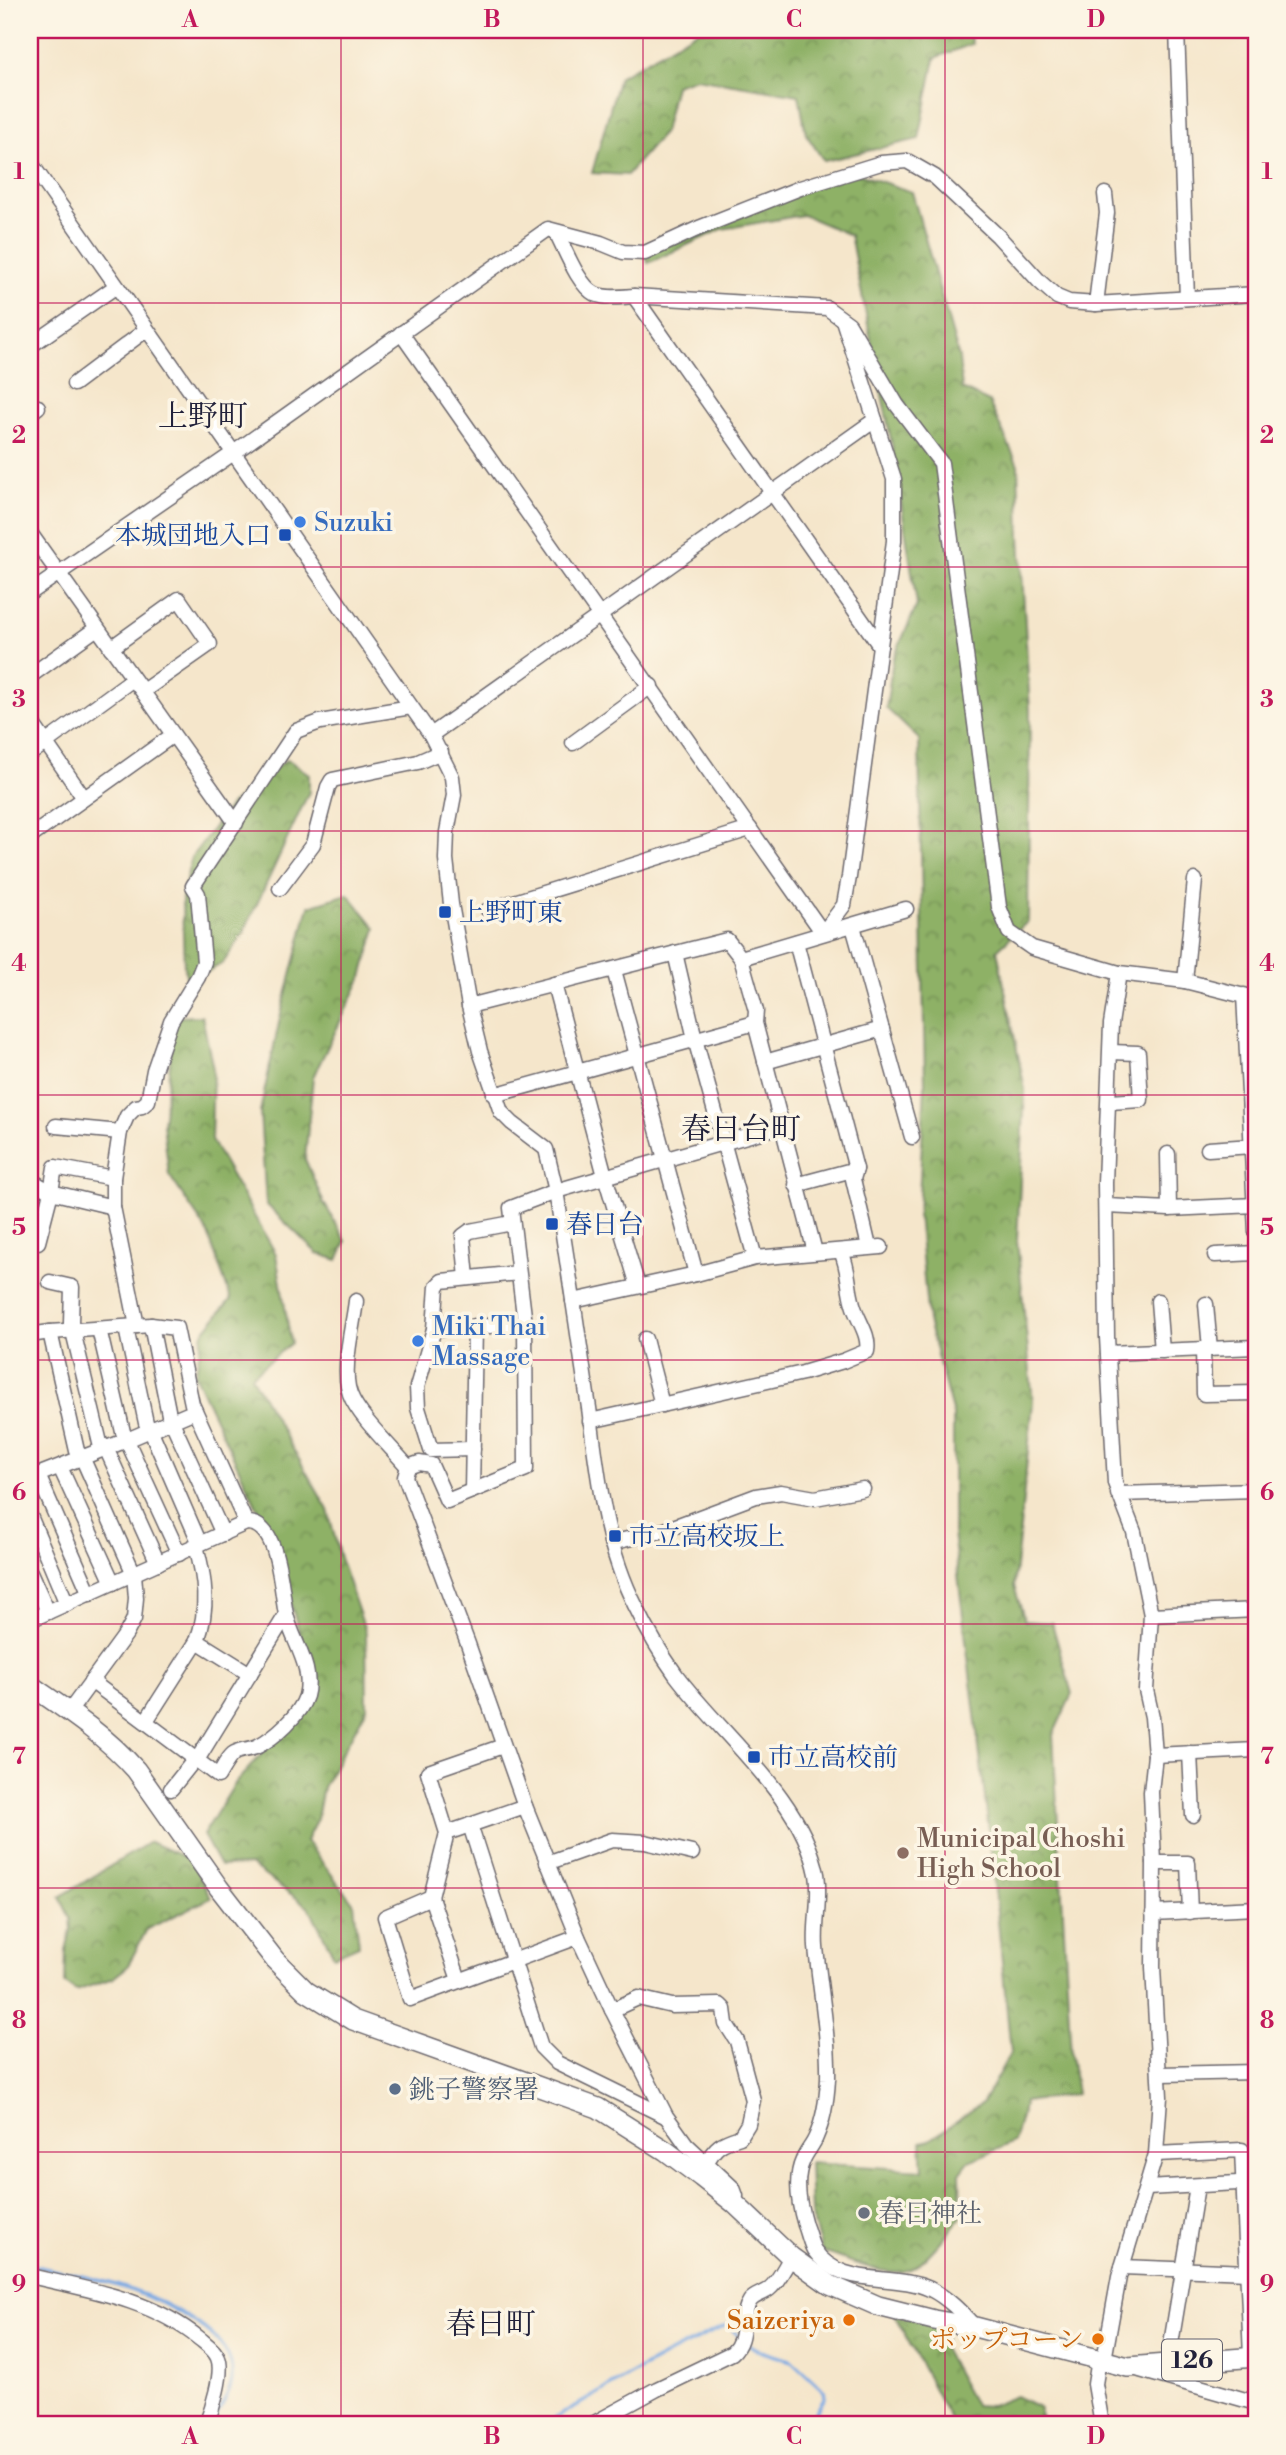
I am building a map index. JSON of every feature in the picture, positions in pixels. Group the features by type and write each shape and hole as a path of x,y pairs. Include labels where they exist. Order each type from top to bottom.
{"highway":[{"name":"126","path":"30,1685 109,1742 136,1770 219,1888 275,1960 306,1991 352,2020 598,2108 666,2151 734,2203 790,2257 830,2285 862,2300 934,2320 975,2327 1128,2367 1254,2357"}],"street":[{"path":"1177,30 1187,298"},
{"path":"30,593 232,454 548,229 601,243 622,252 645,253 699,228 800,188 881,163 906,161 935,177 998,236 1040,282 1057,297 1069,302 1096,304 1256,294"},
{"path":"30,162 411,707 441,752 452,777 454,795 447,832 446,859 451,904 470,1006 501,1112 546,1149 556,1191 599,1483 611,1543 633,1602 651,1637 677,1675 784,1802 816,1871 816,1942 828,2049 828,2080 826,2105 816,2137 802,2162 798,2189 813,2248 828,2264 854,2277 897,2280 928,2288 952,2303 975,2327"},
{"path":"1096,304 1107,212 1105,194"},
{"path":"556,232 578,275 593,293 609,297 634,296 827,308 849,324 897,405 941,463 999,907 1009,932 1032,948 1119,974 1185,981 1250,997 1256,1232"},
{"path":"30,346 115,287"},
{"path":"634,296 880,646"},
{"path":"823,933 844,905 848,886 894,541 894,479 843,320"},
{"path":"74,384 146,330"},
{"path":"401,333 823,933"},
{"path":"430,735 875,420"},
{"path":"30,533 236,823"},
{"path":"111,648 179,598 211,644 142,691"},
{"path":"30,676 97,628"},
{"path":"30,754 133,678"},
{"path":"573,743 651,686"},
{"path":"146,1721 197,1641 205,1605 198,1545 146,1423 138,1326 113,1207 113,1178 120,1132 127,1116 148,1101 154,1070 171,1021 204,962 198,894 193,886 282,749 296,732 320,722 411,707"},
{"path":"30,720 84,798"},
{"path":"30,837 173,735"},
{"path":"280,888 313,844 332,780 418,762 441,752"},
{"path":"488,910 750,829"},
{"path":"1185,981 1195,880"},
{"path":"741,958 906,909"},
{"path":"852,926 912,1137"},
{"path":"470,1006 727,940 741,958 756,1012 755,1023 815,1252"},
{"path":"573,1301 755,1258 875,1247 853,1178 856,1169 796,942"},
{"path":"675,953 695,1039 755,1258"},
{"path":"614,970 696,1274"},
{"path":"1102,2425 1095,2384 1122,2267 1156,2154 1160,2074 1154,2001 1151,1783 1154,1755 1152,1717 1146,1690 1151,1615 1134,1532 1115,1483 1108,1353 1105,1206 1111,1024 1119,974"},
{"path":"554,984 605,1177 638,1286"},
{"path":"494,1095 755,1023"},
{"path":"765,1062 882,1029"},
{"path":"1110,1102 1141,1100 1138,1053 1111,1052"},
{"path":"56,1126 120,1132"},
{"path":"408,1467 419,1463 431,1465 447,1501 526,1469 525,1324 511,1208 556,1191 781,1126"},
{"path":"1208,1149 1252,1146"},
{"path":"1168,1154 1169,1209"},
{"path":"38,1242 55,1167 113,1178"},
{"path":"796,1185 856,1169"},
{"path":"30,1180 51,1192 113,1207"},
{"path":"1105,1206 1169,1209 1256,1205"},
{"path":"467,1278 463,1236 470,1231 512,1223"},
{"path":"590,1421 803,1373 843,1362 867,1351 869,1342 853,1305 848,1268 841,1251"},
{"path":"1215,1255 1256,1253"},
{"path":"473,1449 431,1450 418,1408 417,1387 434,1329 437,1286 442,1281 518,1273"},
{"path":"50,1282 72,1287 71,1323 75,1330 100,1443 106,1448 158,1563"},
{"path":"356,1301 347,1367 349,1394 408,1467"},
{"path":"1158,1301 1162,1351"},
{"path":"1206,1304 1204,1394 1256,1393"},
{"path":"434,1329 525,1324"},
{"path":"138,1326 169,1415 223,1534"},
{"path":"30,1335 138,1326 176,1328 195,1411 246,1524"},
{"path":"472,1491 475,1326"},
{"path":"99,1329 123,1432 180,1554"},
{"path":"50,1332 77,1451 134,1574 134,1619 69,1712"},
{"path":"645,1339 662,1405"},
{"path":"1108,1353 1256,1347"},
{"path":"90,1594 32,1476 151,1431 195,1411"},
{"path":"60,1467 113,1583"},
{"path":"408,1467 405,1477 525,1807 578,1937 666,2116 686,2144 733,2188 736,2196 734,2203"},
{"path":"611,1543 666,1530 756,1496 780,1492 815,1498 863,1489"},
{"path":"1118,1494 1256,1490"},
{"path":"30,1516 67,1604"},
{"path":"30,1620 246,1524 251,1523 261,1528 276,1556 286,1615 305,1663 306,1695 301,1706 279,1730 260,1745 234,1753 218,1776 91,1681"},
{"path":"30,1572 48,1612"},
{"path":"1151,1615 1256,1610"},
{"path":"171,1789 196,1759 286,1615"},
{"path":"197,1641 250,1674"},
{"path":"459,1980 431,1897 447,1833 428,1772 503,1746"},
{"path":"1154,1755 1256,1750"},
{"path":"1190,1753 1193,1815"},
{"path":"447,1833 525,1807"},
{"path":"470,1825 541,2047 557,2063 666,2116"},
{"path":"547,1863 612,1840 645,1842 692,1853"},
{"path":"1154,1863 1188,1863 1190,1912"},
{"path":"431,1897 384,1917 410,1999 512,1959 578,1937"},
{"path":"1153,1913 1256,1908"},
{"path":"612,2010 638,1998 673,2007 720,2005 724,2010 726,2024 737,2041 754,2100 748,2124 740,2137 721,2143 706,2164"},
{"path":"1160,2074 1256,2071"},
{"path":"1156,2154 1242,2150 1251,2182 1248,2273 1254,2357"},
{"path":"1147,2188 1251,2182"},
{"path":"1168,2362 1197,2186"},
{"path":"591,2425 732,2353 738,2347 742,2336 750,2301 768,2290 779,2278 790,2257"},
{"path":"1122,2267 1248,2273"},
{"path":"30,2276 110,2294 156,2310 205,2343 218,2355 221,2367 206,2425"},
{"path":"1128,2367 1256,2403"}],"green space":[{"path":"699,30 968,30 972,44 935,58 919,139 824,161 806,134 799,95 696,78 675,85 664,132 627,175 592,173 619,77"},
{"path":"853,172 912,192 959,358 962,389 989,402 1018,465 1030,712 1028,921 997,950 1025,1090 1017,1240 1033,1402 1014,1586 1025,1621 1052,1623 1072,1694 1053,1735 1071,2055 1077,2094 1025,2102 1014,2142 969,2161 960,2173 961,2217 940,2243 916,2266 907,2271 895,2272 869,2268 822,2252 811,2213 809,2163 923,2170 921,2142 930,2140 983,2102 1011,2052 989,1831 953,1533 953,1415 928,1321 918,1214 925,1086 919,739 886,708 893,659 917,605 892,445 850,235 803,215 722,229 648,263 645,253"},
{"path":"287,759 309,774 309,792 243,934 223,963 188,983 184,967 182,899 191,858 230,805"},
{"path":"348,894 376,928 362,977 313,1077 305,1159 324,1203 346,1241 338,1260 317,1253 266,1204 260,1112 280,1018 309,906"},
{"path":"202,1016 213,1069 211,1140 276,1254 291,1343 251,1376 328,1510 340,1558 366,1633 367,1708 323,1787 317,1819 306,1841 354,1904 359,1945 334,1956 309,1907 250,1865 220,1866 203,1835 236,1782 314,1697 303,1644 269,1532 195,1376 203,1333 231,1299 207,1231 169,1175 163,1124 175,1017"},
{"path":"150,1842 191,1860 211,1898 147,1929 127,1967 113,1978 76,1991 65,1984 66,1950 71,1930 70,1918 60,1897"},
{"path":"894,2314 939,2327 945,2337 942,2347 974,2405 991,2406 1016,2396 1038,2407 1044,2425 953,2425"}],"waterway":[{"path":"30,2265 124,2288 163,2304 201,2326 227,2354 232,2370 230,2388 216,2415"},
{"path":"543,2425 703,2336 727,2325 738,2335"},
{"path":"745,2343 757,2350 792,2361 824,2391 825,2398 807,2425"}],"place":[{"name":"Suzuki","path":"300,522"},
{"name":"本城団地入口","path":"285,535"},
{"name":"上野町東","path":"445,912"},
{"name":"春日台","path":"552,1224"},
{"name":"Miki Thai Massage","path":"418,1341"},
{"name":"市立高校坂上","path":"615,1536"},
{"name":"市立高校前","path":"754,1757"},
{"name":"Municipal Choshi High School","path":"903,1853"},
{"name":"銚子警察署","path":"395,2089"},
{"name":"春日神社","path":"864,2213"},
{"name":"Saizeriya","path":"849,2320"},
{"name":"ポップコーン","path":"1098,2339"}],"district":[{"name":"上野町","path":"203,416"},
{"name":"春日台町","path":"741,1129"},
{"name":"春日町","path":"491,2324"}]}
